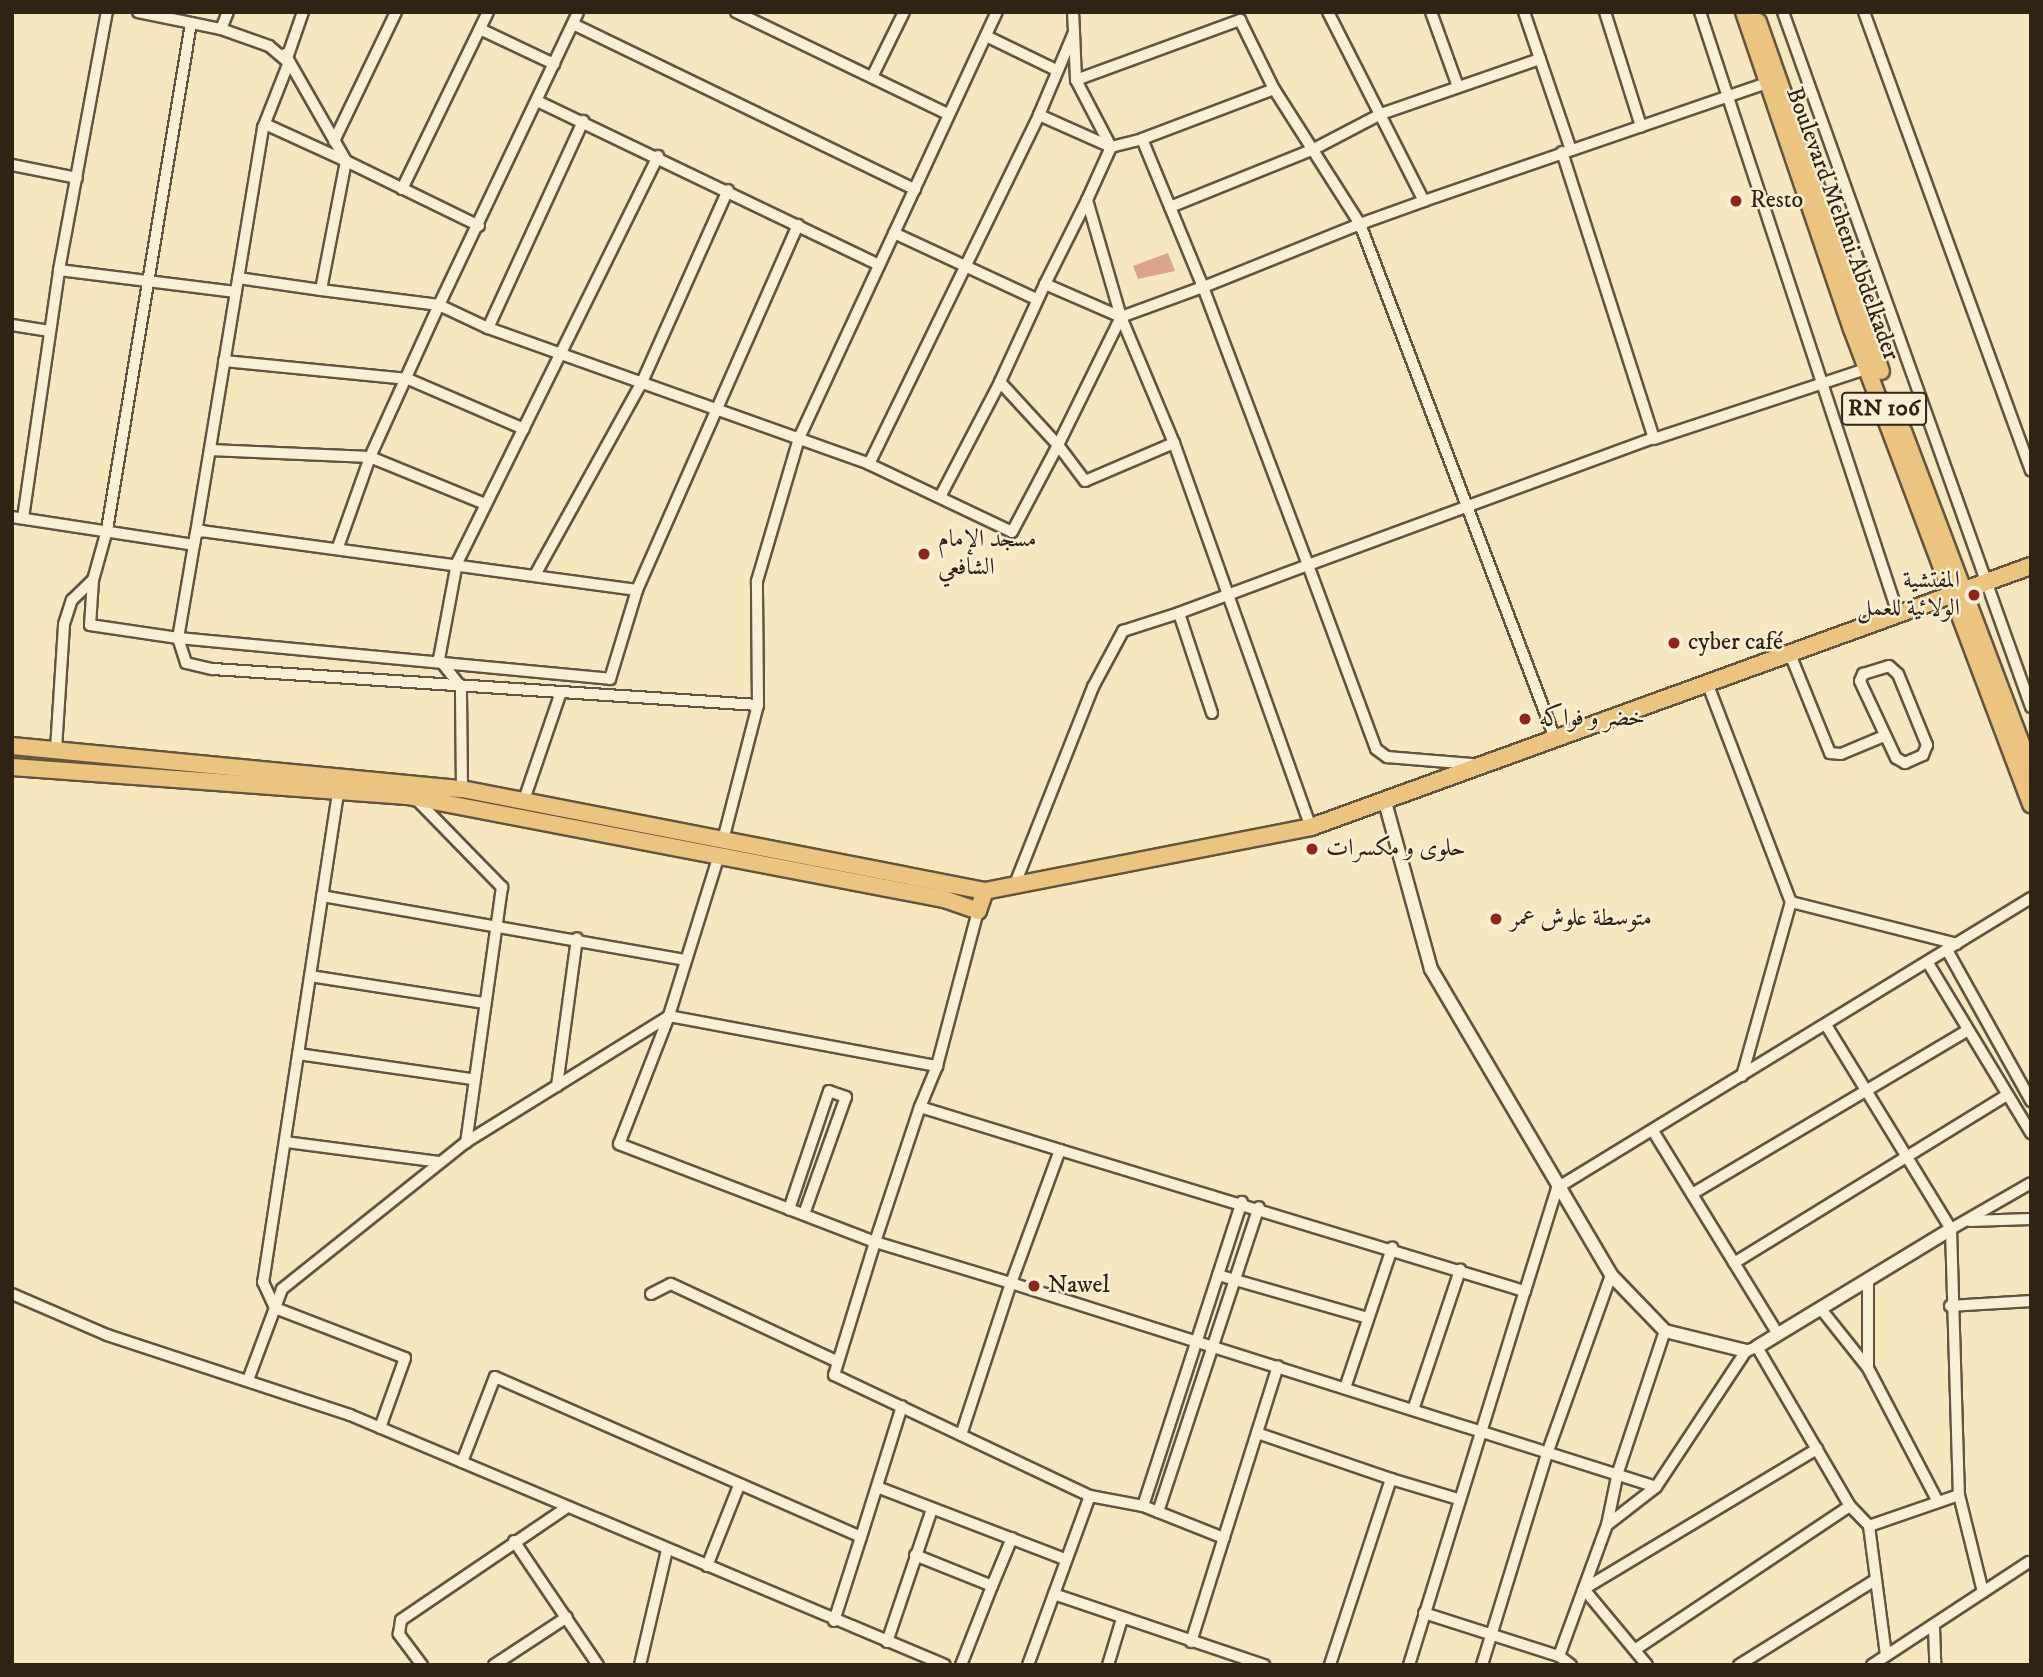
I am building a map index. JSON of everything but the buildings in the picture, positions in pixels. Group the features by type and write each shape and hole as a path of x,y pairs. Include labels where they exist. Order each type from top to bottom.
{"main road":[{"name":"Boulevard Meheni Abdelkader","path":"1744,12 1869,368 1956,590 2031,769"},
{"name":"Boulevard Meheni Abdelkader","path":"1755,12 2031,804"},
{"path":"12,767 415,797 985,891 1311,827 1495,765 1928,603 2031,555"},
{"path":"1983,578 2031,566"},
{"path":"12,746 462,789 524,800 944,899 978,911 985,891"}],"street":[{"path":"107,12 18,517 194,545"},
{"path":"138,12 221,29 269,46 287,58 346,161 321,290"},
{"path":"221,29 228,12"},
{"path":"303,12 265,124 178,638 186,663 213,669 606,699 758,705"},
{"path":"334,141 396,12"},
{"path":"402,189 488,12"},
{"path":"338,547 370,457 578,12"},
{"path":"736,12 948,114"},
{"path":"872,77 904,12"},
{"path":"997,12 799,438 757,581 758,705 721,847 669,1016 619,1144 875,1242 1212,1347 1346,1385 1481,1432 1618,1472 1656,1487"},
{"path":"1073,12 1076,80 1111,147"},
{"path":"1328,12 1424,201"},
{"path":"1431,12 1457,85"},
{"path":"1524,12 1654,438"},
{"path":"1605,12 1641,126"},
{"path":"1700,12 1898,614"},
{"path":"1783,12 2031,707"},
{"path":"1864,12 2031,471"},
{"path":"1076,80 1238,16 1274,89 1360,224 1556,742"},
{"path":"191,23 107,530 93,580 90,625 178,638 439,659 610,678"},
{"path":"573,24 915,189"},
{"path":"480,29 554,64"},
{"path":"869,464 1039,115 1056,69 1074,32"},
{"path":"986,36 1056,69"},
{"path":"1170,206 1312,150 1381,114 1457,85 1540,59"},
{"path":"1045,284 1121,317 1360,224 1767,83"},
{"path":"1039,115 1111,147 1142,139 1274,89"},
{"path":"537,101 658,156 879,265"},
{"path":"488,328 583,121"},
{"path":"265,124 479,226"},
{"path":"1142,139 1203,287 1376,749 1388,757 1437,764 1495,765"},
{"path":"941,495 1000,382 1036,299 1111,147"},
{"path":"462,789 461,687 439,659 457,563 564,353 658,156"},
{"path":"12,165 77,178"},
{"path":"535,575 643,380 728,190"},
{"path":"1087,200 1121,317 1174,443 1225,594 1311,827"},
{"path":"606,699 638,590 798,225"},
{"path":"894,233 965,270 1036,299"},
{"path":"60,270 149,278 236,292"},
{"path":"238,278 439,305 488,328 643,380 715,411 869,464 941,495 1012,533 1121,317"},
{"path":"12,325 50,331"},
{"path":"224,361 408,379 524,429"},
{"path":"1015,884 1093,687 1122,631 1467,509 1654,438 1824,386 1869,368"},
{"path":"1000,382 1058,445 1085,481 1174,443"},
{"path":"210,450 370,457 485,504"},
{"path":"194,545 196,533 203,531 457,563 638,590"},
{"path":"56,749 64,624 72,600 93,580"},
{"path":"1179,613 1212,713"},
{"path":"1790,654 1830,753 1841,754 1884,736"},
{"path":"1884,665 1898,674 1927,750 1900,762 1884,736 1860,681 1863,674 1884,665"},
{"path":"1708,685 1791,902 1742,1076"},
{"path":"524,800 560,695"},
{"path":"338,793 263,1282 275,1308 405,1358 380,1428"},
{"path":"415,797 502,887 472,1079 466,1142"},
{"path":"1385,802 1431,969 1557,1188 1611,1275 1665,1331 1752,1349 1817,1449 1850,1506 1870,1526 1886,1655"},
{"path":"322,896 577,938 685,960"},
{"path":"1409,1665 1458,1499 1557,1188 1826,1026 2031,898"},
{"path":"1791,902 1952,947 2031,1101"},
{"path":"978,911 937,1066 920,1107 834,1375 1090,1496 1143,1506 1224,1538"},
{"path":"557,1086 577,938"},
{"path":"1928,963 1966,1031 2031,1133"},
{"path":"310,976 485,1003"},
{"path":"248,1380 282,1289 466,1142 669,1016 937,1066"},
{"path":"1826,1026 1867,1088 1951,1229 1950,1306 1959,1495 1983,1592"},
{"path":"1692,1194 1966,1031"},
{"path":"298,1054 472,1079"},
{"path":"789,1209 829,1091 846,1097 804,1213"},
{"path":"1734,1263 1905,1154 2007,1094"},
{"path":"920,1107 1259,1207 1525,1291"},
{"path":"1653,1131 1778,1334"},
{"path":"286,1142 440,1162"},
{"path":"961,1435 1011,1283 1060,1150"},
{"path":"1607,1525 1656,1487 1752,1349 2031,1184"},
{"path":"1143,1506 1242,1202"},
{"path":"1158,1512 1259,1207"},
{"path":"1970,1221 2031,1219"},
{"path":"1346,1385 1392,1248"},
{"path":"1414,1407 1460,1270"},
{"path":"1218,1275 1368,1318"},
{"path":"1482,1665 1548,1451 1611,1275"},
{"path":"1868,1279 1868,1368"},
{"path":"651,1294 671,1284 838,1362"},
{"path":"12,1294 107,1335 248,1380 380,1428 887,1642 920,1660 945,1665"},
{"path":"1950,1306 2031,1301"},
{"path":"1821,1309 1868,1368 1938,1502"},
{"path":"1559,1656 1607,1525 1618,1472 1665,1331"},
{"path":"1191,1642 1278,1366"},
{"path":"462,1462 495,1377 738,1488 861,1537"},
{"path":"834,1620 902,1406"},
{"path":"1257,1433 1458,1499"},
{"path":"1584,1589 1817,1449"},
{"path":"1330,1665 1391,1479"},
{"path":"877,1487 1065,1559"},
{"path":"707,1566 738,1488"},
{"path":"1870,1526 1959,1495"},
{"path":"1028,1665 1090,1496"},
{"path":"1636,1649 1850,1506"},
{"path":"422,1665 399,1634 401,1620 567,1507"},
{"path":"887,1642 932,1509"},
{"path":"961,1665 1012,1538"},
{"path":"514,1541 598,1665"},
{"path":"639,1665 667,1550"},
{"path":"915,1555 992,1586"},
{"path":"1872,1665 2030,1562"},
{"path":"1739,1665 1875,1580"},
{"path":"1584,1589 1647,1665"},
{"path":"1054,1594 1264,1665"},
{"path":"1424,1614 1490,1637 1559,1656 1569,1664"},
{"path":"495,1665 567,1617"},
{"path":"1108,1665 1122,1619"},
{"path":"1934,1627 1935,1665"}],"place":[{"name":"Resto","path":"1736,201"},
{"name":"مسجد الإمام الشافعي","path":"924,554"},
{"name":"المفتشية الولائية للعمل","path":"1974,595"},
{"name":"cyber café","path":"1674,643"},
{"name":"خضر و فواكه","path":"1525,719"},
{"name":"حلوى و مكسرات","path":"1312,849"},
{"name":"متوسطة علوش عمر","path":"1496,919"},
{"name":"Nawel","path":"1034,1286"}]}
